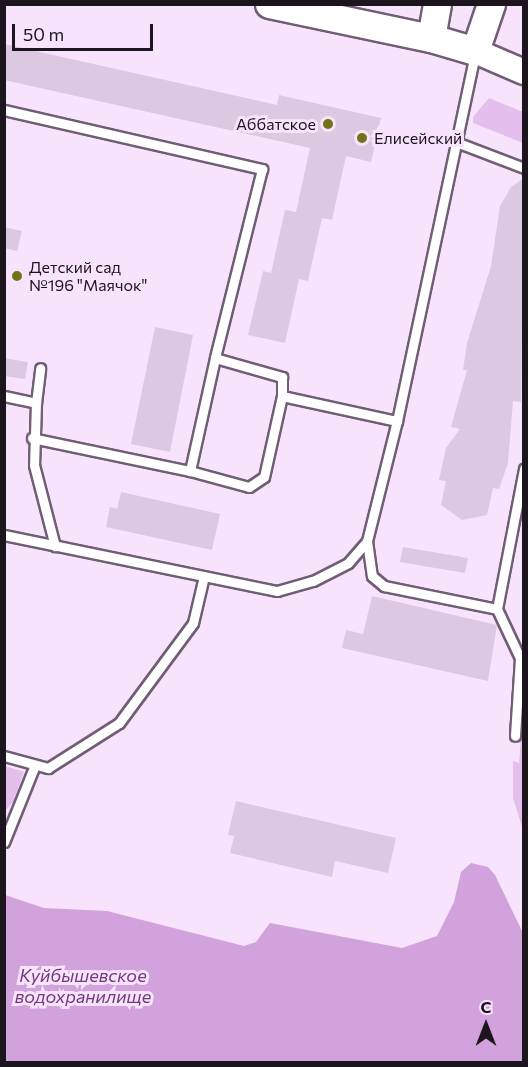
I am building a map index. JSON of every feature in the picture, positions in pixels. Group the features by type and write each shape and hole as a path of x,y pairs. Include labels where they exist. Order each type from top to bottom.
{"main road":[{"path":"269,4 431,38 476,51 524,72"},
{"path":"431,38 437,4"},
{"path":"476,51 491,4"}],"lane":[{"path":"476,51 397,421 367,541 372,576 384,586 497,609"},
{"path":"4,110 262,169 215,358 190,471"},
{"path":"456,142 524,168"},
{"path":"32,438 190,471 249,486 264,477 282,396 282,377 215,358"},
{"path":"40,368 32,438 34,465 55,546"},
{"path":"4,396 36,403"},
{"path":"282,396 397,421"},
{"path":"515,736 520,658 497,609 524,469"},
{"path":"4,536 277,591 313,581 348,563 367,541"},
{"path":"4,756 48,768 119,723 193,623 204,576"},
{"path":"4,842 35,765"}],"shaded area":[{"path":"489,98 523,112 523,143 473,123 473,117"},
{"path":"523,715 523,830 513,798 513,761 519,763"},
{"path":"5,766 24,772 13,802 5,811"}],"water":[{"name":"Куйбышевское водохранилище","path":"471,863 488,867 495,875 523,933 523,1062 5,1062 5,895 44,908 107,911 244,946 256,942 270,923 402,948 437,936 454,902 461,872"}],"building":[{"path":"4,44 277,105 279,95 381,118 371,162 346,156 332,220 322,218 308,281 299,279 285,343 248,335 263,271 271,273 285,210 296,212 310,148 4,80"},
{"path":"524,178 521,402 513,401 508,463 499,489 493,488 487,515 462,520 441,505 446,481 439,480 446,448 460,429 451,427 467,370 463,370 467,343 491,266 500,206 511,187"},
{"path":"4,227 22,231 17,251 4,248"},
{"path":"155,327 193,335 170,452 131,444"},
{"path":"4,358 28,362 25,379 4,376"},
{"path":"121,492 220,514 212,550 106,527 110,507 117,509"},
{"path":"403,547 468,558 465,573 400,562"},
{"path":"372,596 497,625 488,681 342,648 346,630 363,634"},
{"path":"236,801 396,838 388,873 335,861 332,877 230,853 234,836 228,835"}],"place":[{"name":"Аббатское","path":"328,124"},
{"name":"Елисейский","path":"362,138"},
{"name":"Детский сад №196 \"Маячок\"","path":"17,276"}]}
